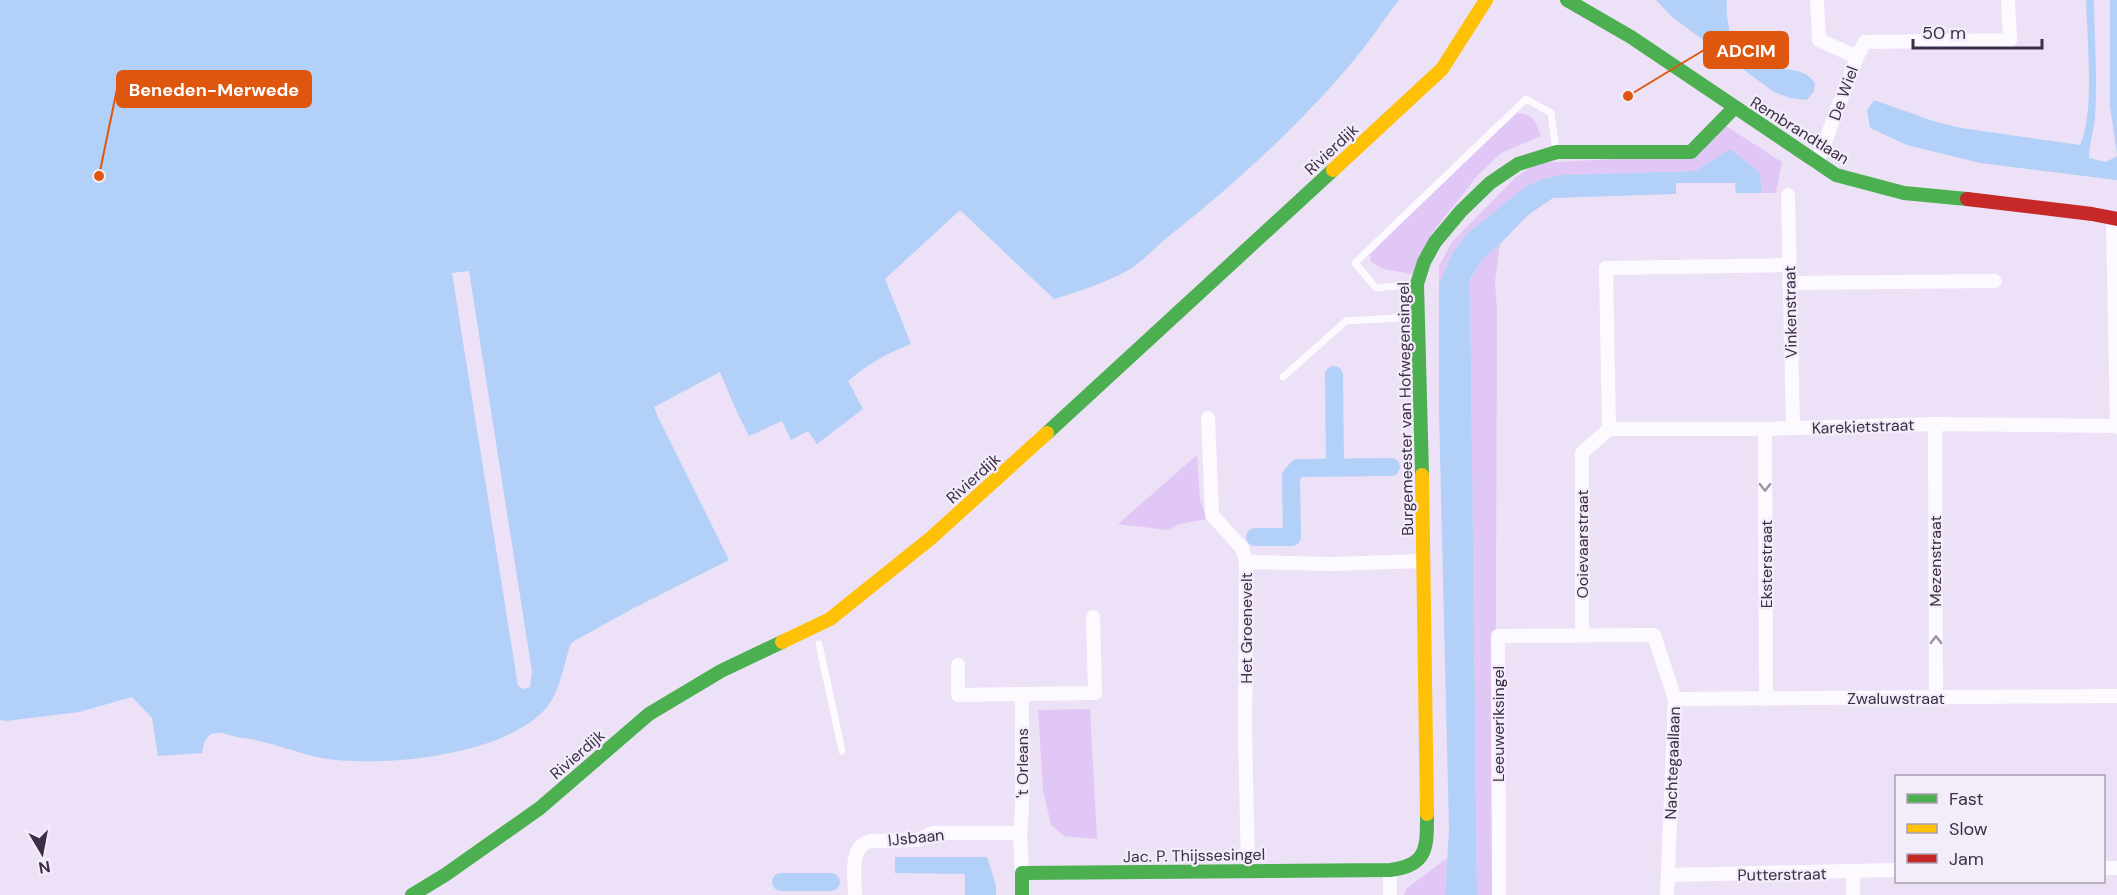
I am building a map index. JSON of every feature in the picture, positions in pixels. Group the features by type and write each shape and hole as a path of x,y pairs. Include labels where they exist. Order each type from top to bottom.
{"street":[{"name":"Rivierdijk","path":"412,895 445,875 540,808 649,714 721,671 830,619 931,538 1146,344 1442,69 1486,0"},
{"name":"Rembrandtlaan","path":"1567,0 1631,37 1836,175 1904,193 1935,195 2115,219"},
{"name":"De Wiel","path":"1817,0 1819,40 1857,57"},
{"name":"De Wiel","path":"1817,163 1857,57 1865,42 2010,40 2008,0"},
{"name":"Burgemeester van Hofwegensingel","path":"1390,870 1415,864 1425,854 1427,842 1417,317 1417,284 1424,262 1435,242 1461,211 1490,183 1518,164 1557,152 1691,152 1734,108"},
{"name":"Vinkenstraat","path":"1788,195 1793,428"},
{"path":"2115,219 2117,426"},
{"path":"1609,429 1606,268 1789,265"},
{"path":"1789,283 1995,281"},
{"path":"1208,418 1212,515 1242,548 1246,562"},
{"name":"Karekietstraat","path":"1609,429 1765,429 1935,424 2117,426"},
{"name":"Mezenstraat","path":"1935,424 1936,698"},
{"name":"Ooievaarstraat","path":"1582,635 1582,453 1609,429"},
{"name":"Eksterstraat","path":"1765,429 1766,699"},
{"name":"Het Groenevelt","path":"1248,871 1245,731 1246,562 1332,564 1423,561"},
{"path":"958,665 958,696 1095,693 1093,617"},
{"name":"Nachtegaallaan","path":"1582,635 1654,635 1674,699 1667,895"},
{"name":"Leeuweriksingel","path":"1499,895 1498,636 1582,635"},
{"name":"'t Orleans","path":"1020,833 1022,694"},
{"name":"Zwaluwstraat","path":"1674,699 2117,696"},
{"name":"IJsbaan","path":"855,895 855,857 858,848 863,843 880,840 918,840 933,833 1020,833"},
{"path":"1020,833 1022,895"},
{"path":"1390,870 1390,895"},
{"name":"Jac. P. Thijssesingel","path":"1022,873 1390,870"},
{"name":"Putterstraat","path":"1668,875 1895,870"},
{"path":"1853,872 1853,895"}],"lane":[{"path":"1417,284 1376,288 1355,263 1526,99 1551,113 1557,152"},
{"path":"1283,377 1346,321 1417,317"},
{"path":"819,644 842,751"}],"shaded area":[{"path":"1517,113 1533,119 1541,136 1501,153 1478,175 1432,233 1413,274 1383,269 1371,262 1370,255 1406,216"},
{"path":"1726,126 1782,162 1776,193 1762,193 1760,173 1730,150 1695,171 1564,175 1542,179 1525,187 1468,233 1453,252 1439,284 1439,266 1452,242 1516,177 1537,163 1691,155"},
{"path":"1500,244 1495,281 1497,312 1495,895 1477,895 1470,281 1481,261"},
{"path":"1197,455 1200,500 1207,519 1180,524 1168,530 1118,524"},
{"path":"1090,709 1097,839 1064,836 1051,825 1043,790 1038,710"},
{"path":"1447,858 1445,895 1404,895 1406,889"}],"water":[{"path":"0,0 1399,0 1349,66 1286,133 1217,197 1142,261 1115,277 1054,299 960,210 885,279 911,344 878,360 848,381 863,409 817,444 808,431 791,440 782,421 749,436 720,372 654,407 729,560 574,641 570,645 561,678 551,702 527,724 473,748 441,755 408,759 347,761 304,754 223,733 207,737 202,753 158,756 152,718 132,697 79,712 0,720"},
{"path":"1656,0 1727,0 1729,28 1735,46 1745,57 1757,64 1797,71 1808,76 1815,84 1814,91 1807,100 1790,98 1774,92 1672,17"},
{"path":"2086,0 2094,0 2096,74 2095,117 2089,158 2106,162 2117,156 2117,180 1980,163 1907,145 1870,128 1867,110 1874,100 1933,121 1961,128 2080,145 2085,131 2089,95"},
{"path":"2110,0 2117,0 2117,154 2110,106"},
{"path":"1730,149 1760,173 1762,193 1736,193 1735,183 1676,183 1676,194 1553,198 1528,215 1481,261 1470,280 1477,895 1445,895 1449,830 1439,411 1439,284 1453,252 1468,233 1525,187 1542,179 1563,175 1695,171"},
{"path":"895,857 987,857 996,886 996,895 965,895 965,874 895,873"}],"pier":[{"path":"469,271 532,672 530,687 523,689 518,686 452,273"}],"waterway":[{"path":"1334,375 1335,467"},
{"path":"1255,537 1292,537 1291,476 1298,468 1391,467"},
{"path":"781,882 831,882"}],"traffic: fast":[{"path":"1567,0 1631,37 1836,175 1904,193 1967,199"},
{"path":"1422,475 1417,284 1424,262 1435,242 1461,211 1490,183 1518,164 1557,152 1691,152 1734,108"},
{"path":"1047,433 1333,170"},
{"path":"412,895 445,875 540,808 649,714 721,671 782,642"},
{"path":"1022,895 1022,873 1390,870 1402,868 1412,864 1423,853 1427,836 1427,814"}],"traffic: slow":[{"path":"1333,170 1442,69 1486,0"},
{"path":"782,642 830,619 931,538 1047,433"},
{"path":"1422,475 1427,814"}],"traffic: jam":[{"path":"1967,199 2117,219"}],"place":[{"name":"ADCIM","path":"1628,96"},
{"name":"Beneden-Merwede","path":"99,176"}]}
